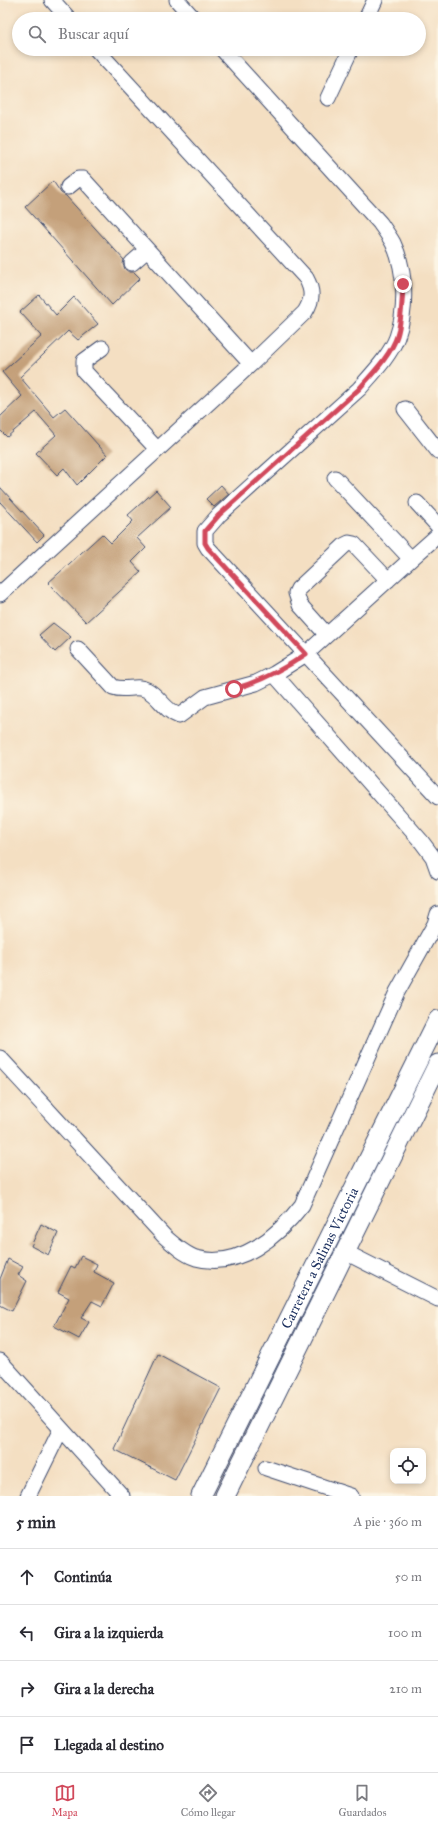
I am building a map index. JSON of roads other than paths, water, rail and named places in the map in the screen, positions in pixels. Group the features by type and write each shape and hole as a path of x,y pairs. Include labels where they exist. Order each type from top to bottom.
{"main road":[{"name":"Carretera a Salinas Victoria","path":"202,1496 438,1020"},
{"name":"Carretera a Salinas Victoria","path":"225,1496 438,1064"}],"street":[{"path":"52,0 63,12"},
{"path":"177,0 188,12"},
{"path":"369,12 375,0"},
{"path":"0,594 305,312 312,296 310,286 306,278 102,56"},
{"path":"228,56 380,223 393,244 399,262 403,284 402,316 396,338 379,366 359,389 219,515 205,531 205,543 438,797"},
{"path":"328,98 348,56"},
{"path":"68,187 78,179 83,179 250,364"},
{"path":"132,263 147,250"},
{"path":"102,348 84,361 84,371 157,449"},
{"path":"405,409 438,451"},
{"path":"335,478 411,559"},
{"path":"417,503 438,526"},
{"path":"78,649 113,687 121,690 138,687 148,690 173,714 179,716 205,697 256,683 274,674 306,654 438,535"},
{"path":"327,635 300,605 296,593 298,589 345,545 349,543 354,544 388,580"},
{"path":"274,674 421,841 433,857 438,871"},
{"path":"0,1058 164,1236 178,1248 196,1258 213,1260 237,1258 266,1241 293,1217 302,1205 397,992 435,924 438,914"},
{"path":"345,1252 438,1299"},
{"path":"0,1361 122,1496"},
{"path":"28,1496 61,1429"},
{"path":"266,1468 351,1496"}]}
